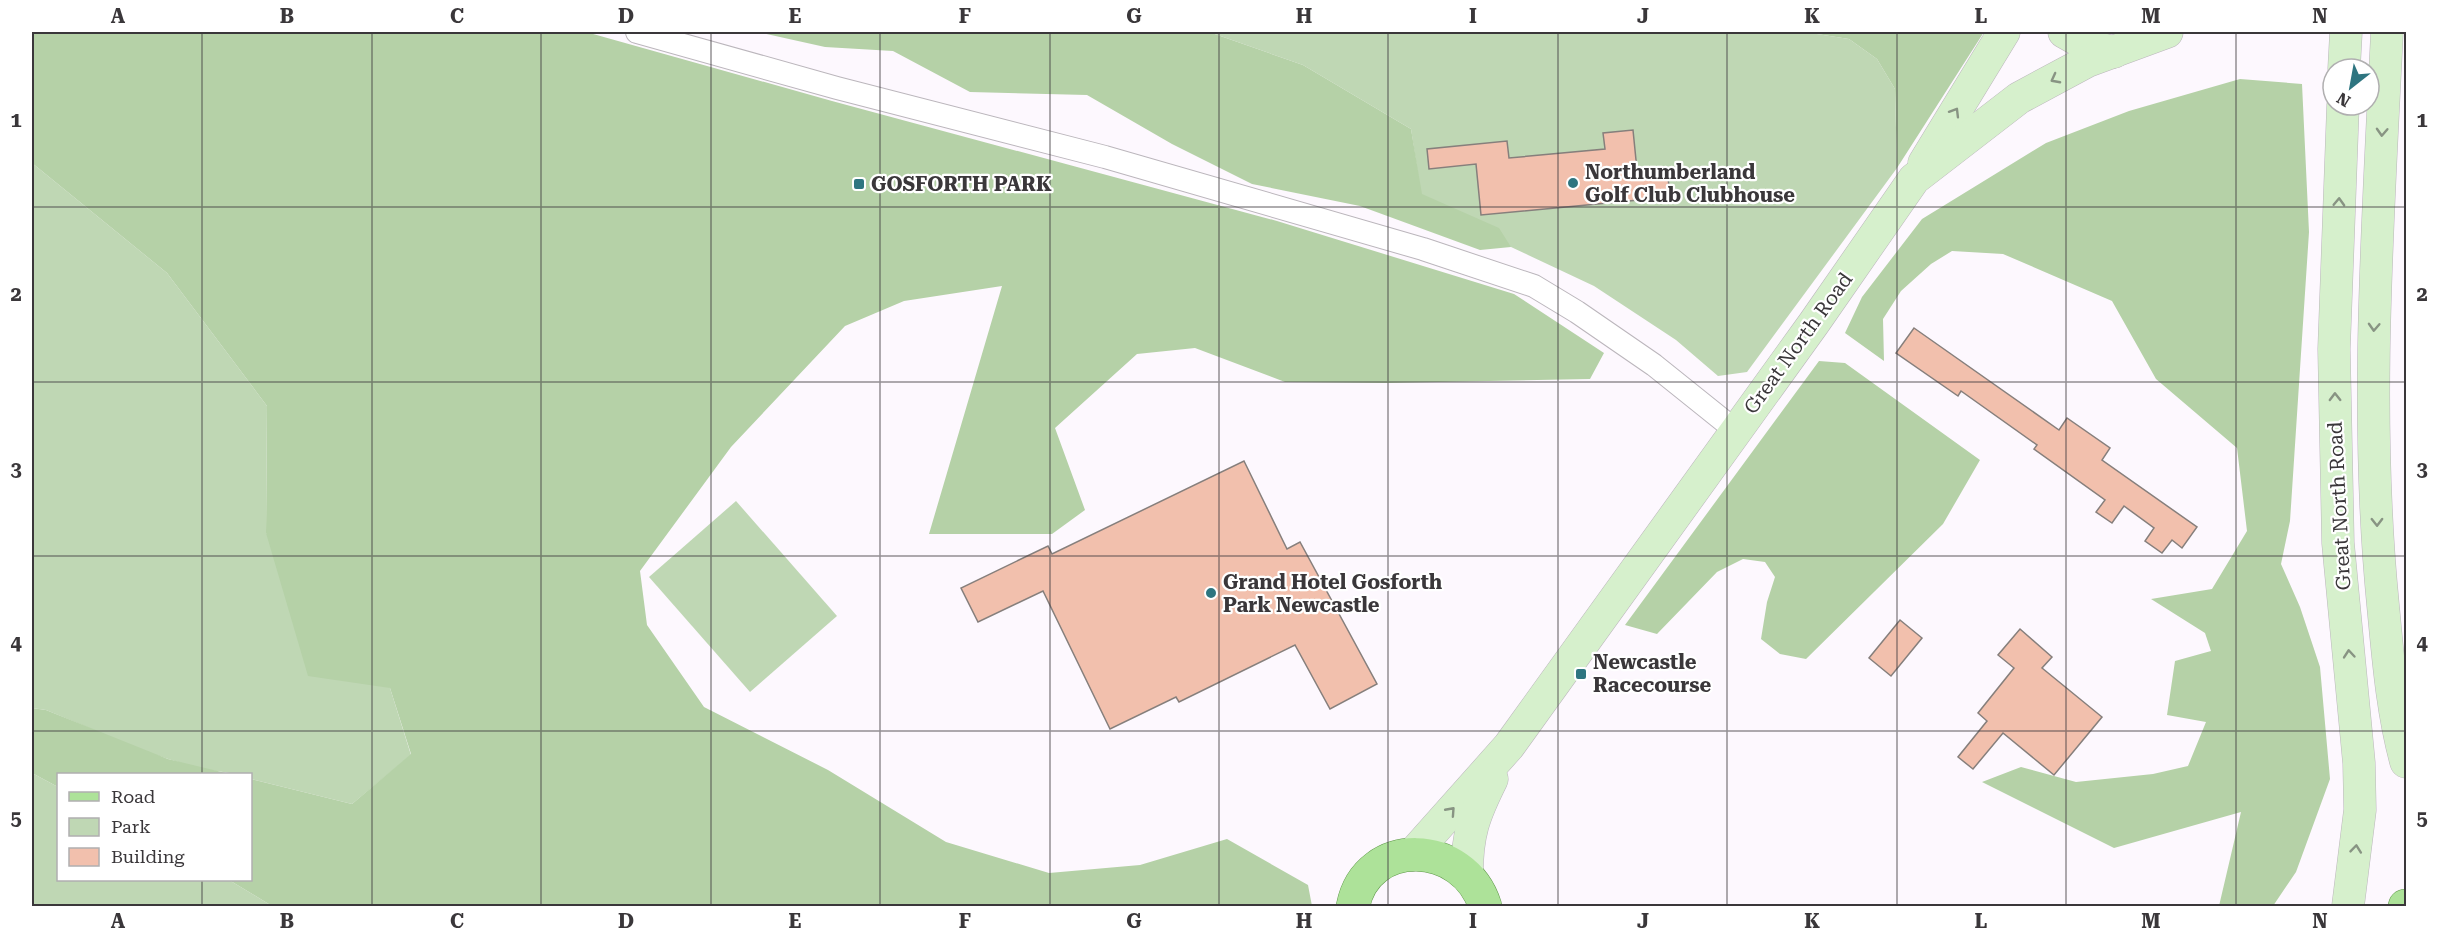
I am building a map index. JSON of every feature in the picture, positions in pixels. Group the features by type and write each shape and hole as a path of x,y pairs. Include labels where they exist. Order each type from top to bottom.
{"main road":[{"path":"1914,179 2004,32"},
{"path":"2064,32 2089,46 2114,52"},
{"name":"Great North Road","path":"1412,855 1509,746 1814,323 1914,179 2019,98 2088,62 2167,32"},
{"path":"2345,57 2346,32"},
{"name":"Great North Road","path":"2387,32 2373,346 2377,544 2388,654 2400,739 2406,762"},
{"name":"Great North Road","path":"2343,117 2334,350 2337,520 2359,763 2360,810 2348,906"},
{"name":"Great North Road","path":"1483,895 1470,830 1478,808 1509,746"},
{"path":"1353,906 1360,888 1369,875 1396,858 1412,855 1432,855 1451,862 1483,895"}],"street":[{"path":"637,32 837,88 1105,157 1423,249 1534,286 1577,312 1654,365 1735,430"}],"green space":[{"path":"32,32 586,32 1277,221 1514,294 1604,353 1590,379 1388,383 1285,382 1195,348 1137,354 1055,428 1085,510 1052,534 929,534 1002,286 904,301 845,326 731,447 640,571 647,625 704,707 828,770 946,842 1049,873 1140,865 1227,839 1308,885 1312,906 272,906 231,881 252,881 252,779 352,804 411,754 390,688 308,676 266,533 267,406 167,273 32,163"},
{"path":"757,32 1209,32 1303,65 1411,129 1422,194 1499,228 1511,247 1480,250 1360,206 1252,184 1172,144 1087,95 970,92 893,51 825,47"},
{"path":"1209,32 1804,32 1849,39 1877,59 1895,89 1897,168 1747,372 1718,376 1676,340 1594,286 1511,247 1438,220 1421,194 1411,129 1303,65"},
{"path":"1804,32 1984,32 1897,168 1895,89 1877,59 1849,39"},
{"path":"2240,79 2302,84 2309,232 2290,521 2281,564 2300,607 2320,667 2330,779 2296,872 2273,906 2219,906 2241,812 2114,848 1982,782 2021,767 2076,782 2153,774 2188,766 2206,722 2167,715 2175,661 2211,651 2205,633 2151,599 2212,589 2247,531 2237,448 2156,379 2112,301 2003,254 1952,251 1931,264 1901,291 1883,319 1884,361 1845,333 1862,297 1922,219 2046,143 2129,111"},
{"path":"32,163 167,273 267,406 266,533 390,688 411,755 352,804 252,779 252,773 198,768 146,751 46,710 32,708"},
{"path":"1819,361 1845,363 1980,460 1943,524 1806,659 1780,654 1761,639 1767,602 1775,577 1765,562 1743,559 1717,572 1657,634 1625,625"},
{"path":"736,501 837,616 750,692 649,577"},
{"path":"32,708 46,710 168,759 226,773 57,773 57,786 32,773"},
{"path":"32,773 57,786 57,881 231,881 272,906 32,906"}],"building":[{"name":"Northumberland Golf Club Clubhouse","path":"1633,130 1637,170 1667,167 1670,197 1481,215 1476,164 1429,169 1427,149 1507,141 1509,158 1605,149 1603,133"},
{"path":"1914,328 2059,430 2067,418 2110,448 2102,460 2197,527 2182,548 2172,540 2162,553 2145,541 2154,528 2124,506 2112,523 2096,512 2105,500 2034,449 2037,445 1961,391 1958,396 1896,353"},
{"name":"Grand Hotel Gosforth Park Newcastle","path":"1244,461 1287,549 1300,542 1377,684 1330,709 1295,645 1179,702 1176,697 1110,729 1043,591 978,622 961,588 1048,546 1052,554"},
{"path":"1900,620 1922,638 1891,676 1869,658"},
{"path":"2020,629 2052,657 2042,668 2102,717 2054,775 2003,733 1973,769 1958,757 1987,721 1978,713 2014,668 1998,655"}],"place":[{"name":"Northumberland Golf Club Clubhouse","path":"1573,183"},
{"name":"GOSFORTH PARK","path":"859,184"},
{"name":"Grand Hotel Gosforth Park Newcastle","path":"1211,593"},
{"name":"Newcastle Racecourse","path":"1581,674"}]}
